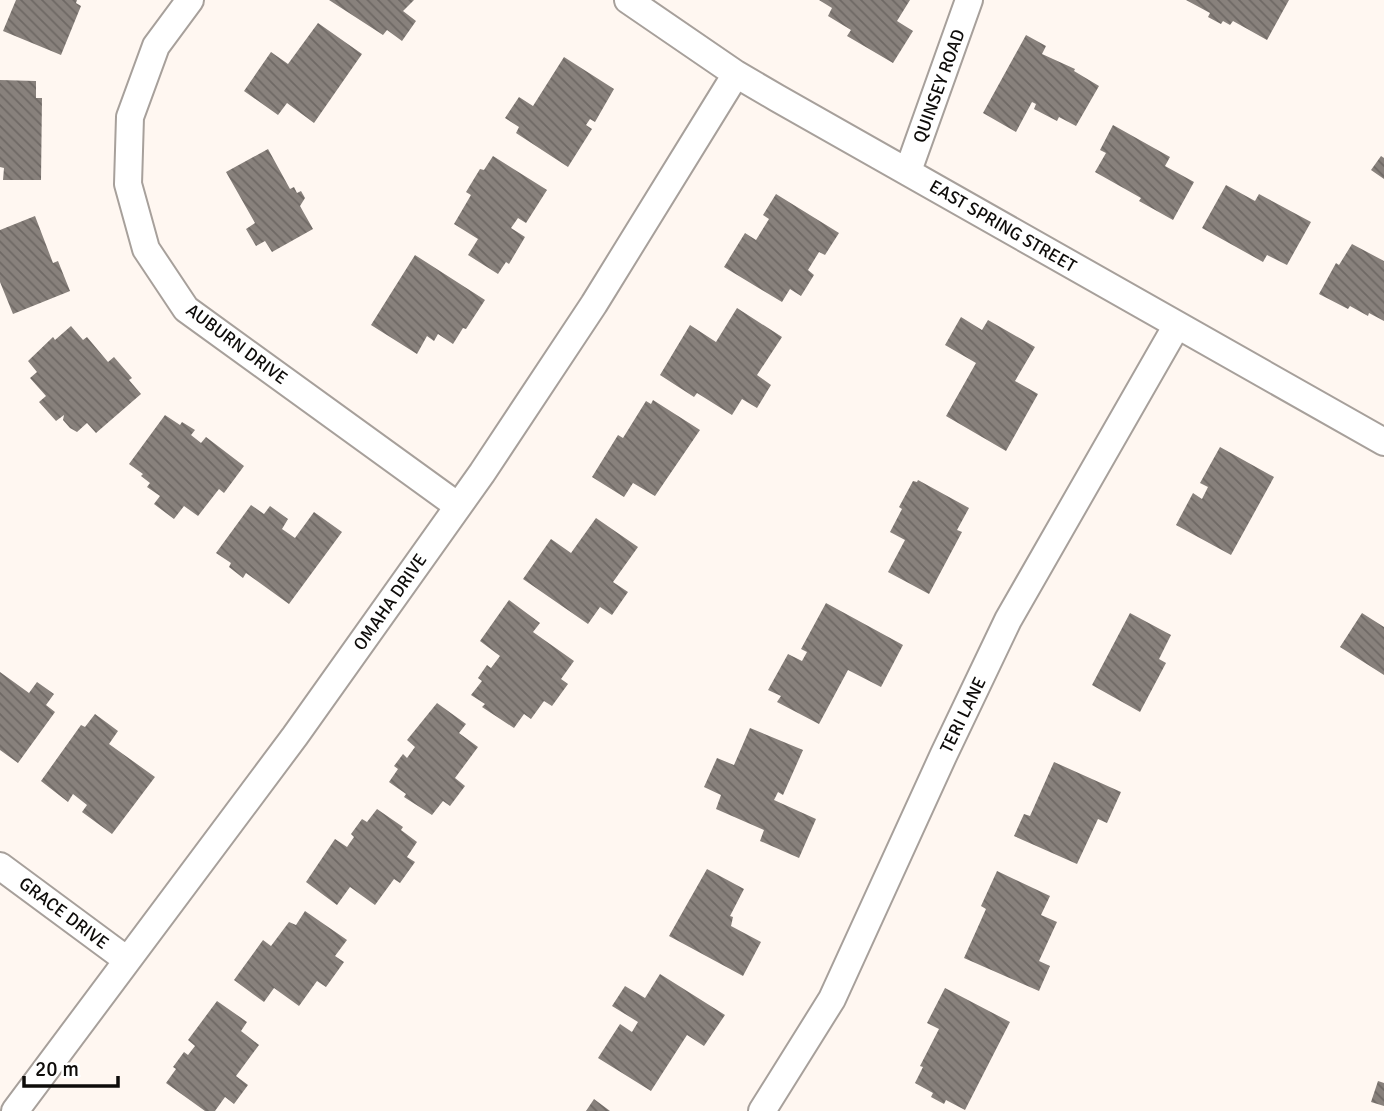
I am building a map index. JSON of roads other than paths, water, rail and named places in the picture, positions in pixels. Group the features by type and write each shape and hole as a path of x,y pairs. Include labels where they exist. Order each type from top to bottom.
{"street":[{"name":"AUBURN DRIVE","path":"190,0 156,46 130,117 128,184 146,248 186,309 458,506"},
{"name":"EAST SPRING STREET","path":"628,0 736,74 1384,442"},
{"name":"QUINSEY ROAD","path":"908,171 969,0"},
{"name":"OMAHA DRIVE","path":"15,1111 295,736 526,409 736,74"},
{"name":"TERI LANE","path":"762,1111 832,999 1008,620 1177,325"},
{"name":"GRACE DRIVE","path":"0,866 127,960"}]}
